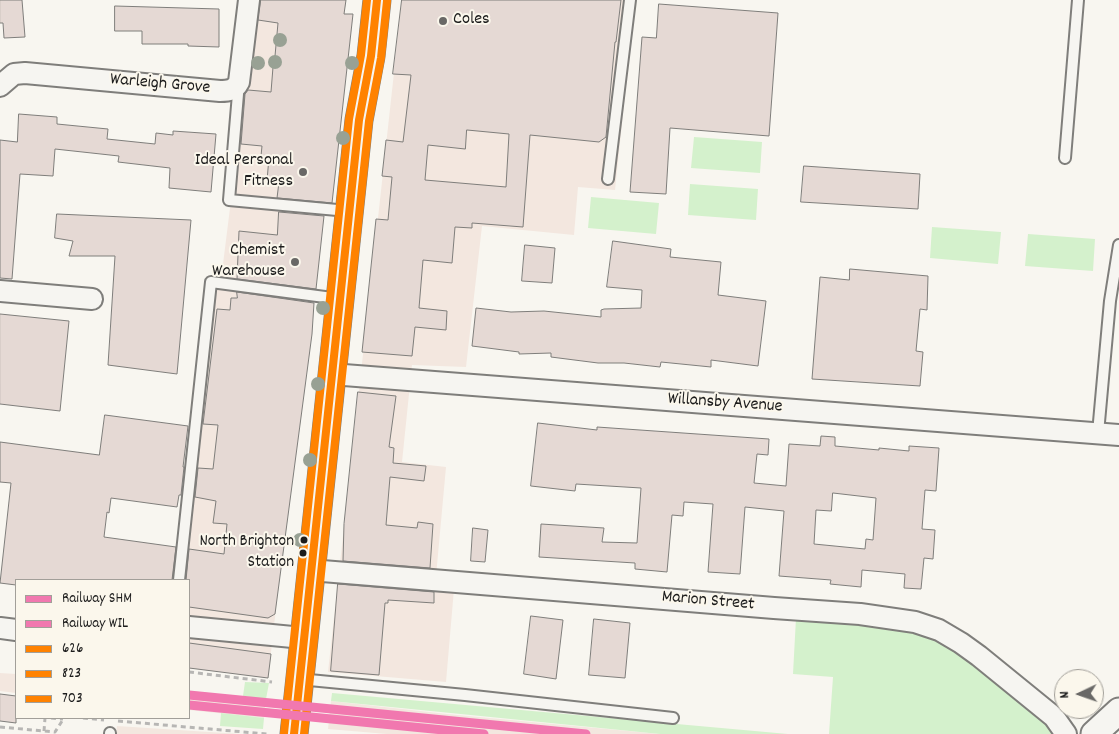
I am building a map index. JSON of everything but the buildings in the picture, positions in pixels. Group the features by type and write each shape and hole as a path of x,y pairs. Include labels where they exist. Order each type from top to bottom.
{"street":[{"name":"Warleigh Grove","path":"0,86 14,74 25,72 220,91 228,90 236,87 240,77 249,0"},
{"path":"294,734 359,120 377,0"},
{"path":"0,290 92,299"},
{"name":"Willansby Avenue","path":"331,374 1119,435"},
{"name":"Marion Street","path":"310,570 888,617 914,622 939,630 979,656 1054,717 1066,734"},
{"path":"190,627 303,638"},
{"path":"0,628 15,630"},
{"path":"1094,734 1119,711"}],"lane":[{"path":"608,179 630,0"},
{"path":"1065,158 1078,0"},
{"path":"236,87 238,94 229,200 350,212"},
{"path":"1098,433 1110,301 1119,245"},
{"path":"179,579 211,282 340,299"},
{"path":"300,679 673,718"}],"path":[{"path":"190,672 272,682"},
{"path":"44,731 45,719"},
{"path":"55,732 62,719"},
{"path":"94,719 267,734"},
{"path":"0,727 61,734"}],"shaded area":[{"path":"256,0 346,0 268,678 190,668 190,579 173,579 206,287 220,288"},
{"path":"402,0 635,0 615,190 578,187 574,235 482,226 466,367 412,365 402,462 446,467 435,587 454,589 446,682 328,672"},
{"path":"0,673 15,674 15,693 0,691"},
{"path":"190,691 266,699 264,718 190,710"},
{"path":"331,701 660,734 387,734 328,729"},
{"path":"117,726 240,734 116,734"}],"green space":[{"path":"694,137 762,142 760,173 691,168"},
{"path":"690,184 758,189 756,220 688,215"},
{"path":"591,197 659,203 656,234 588,228"},
{"path":"932,227 1001,232 998,264 930,258"},
{"path":"1028,234 1095,239 1093,271 1025,266"},
{"path":"796,618 889,626 924,636 944,645 982,668 1050,725 1056,734 829,734 833,677 793,674"},
{"path":"245,682 269,683 266,699 243,696"},
{"path":"332,693 788,734 660,734 331,701"},
{"path":"221,713 264,718 263,729 220,726"}],"rail line":[{"name":"SHM","path":"190,695 586,734"},
{"name":"WIL","path":"190,705 484,734"}],"transit line":[{"name":"703","path":"284,733 349,119 361,55 367,0"},
{"name":"626","path":"294,734 359,120 371,56 377,0"},
{"name":"823","path":"304,734 369,121 381,58 387,1"}],"place":[{"name":"Coles","path":"443,21"},
{"name":"Ideal Personal Fitness","path":"303,172"},
{"name":"Chemist Warehouse","path":"295,262"},
{"name":"North Brighton Station","path":"303,553"}]}
